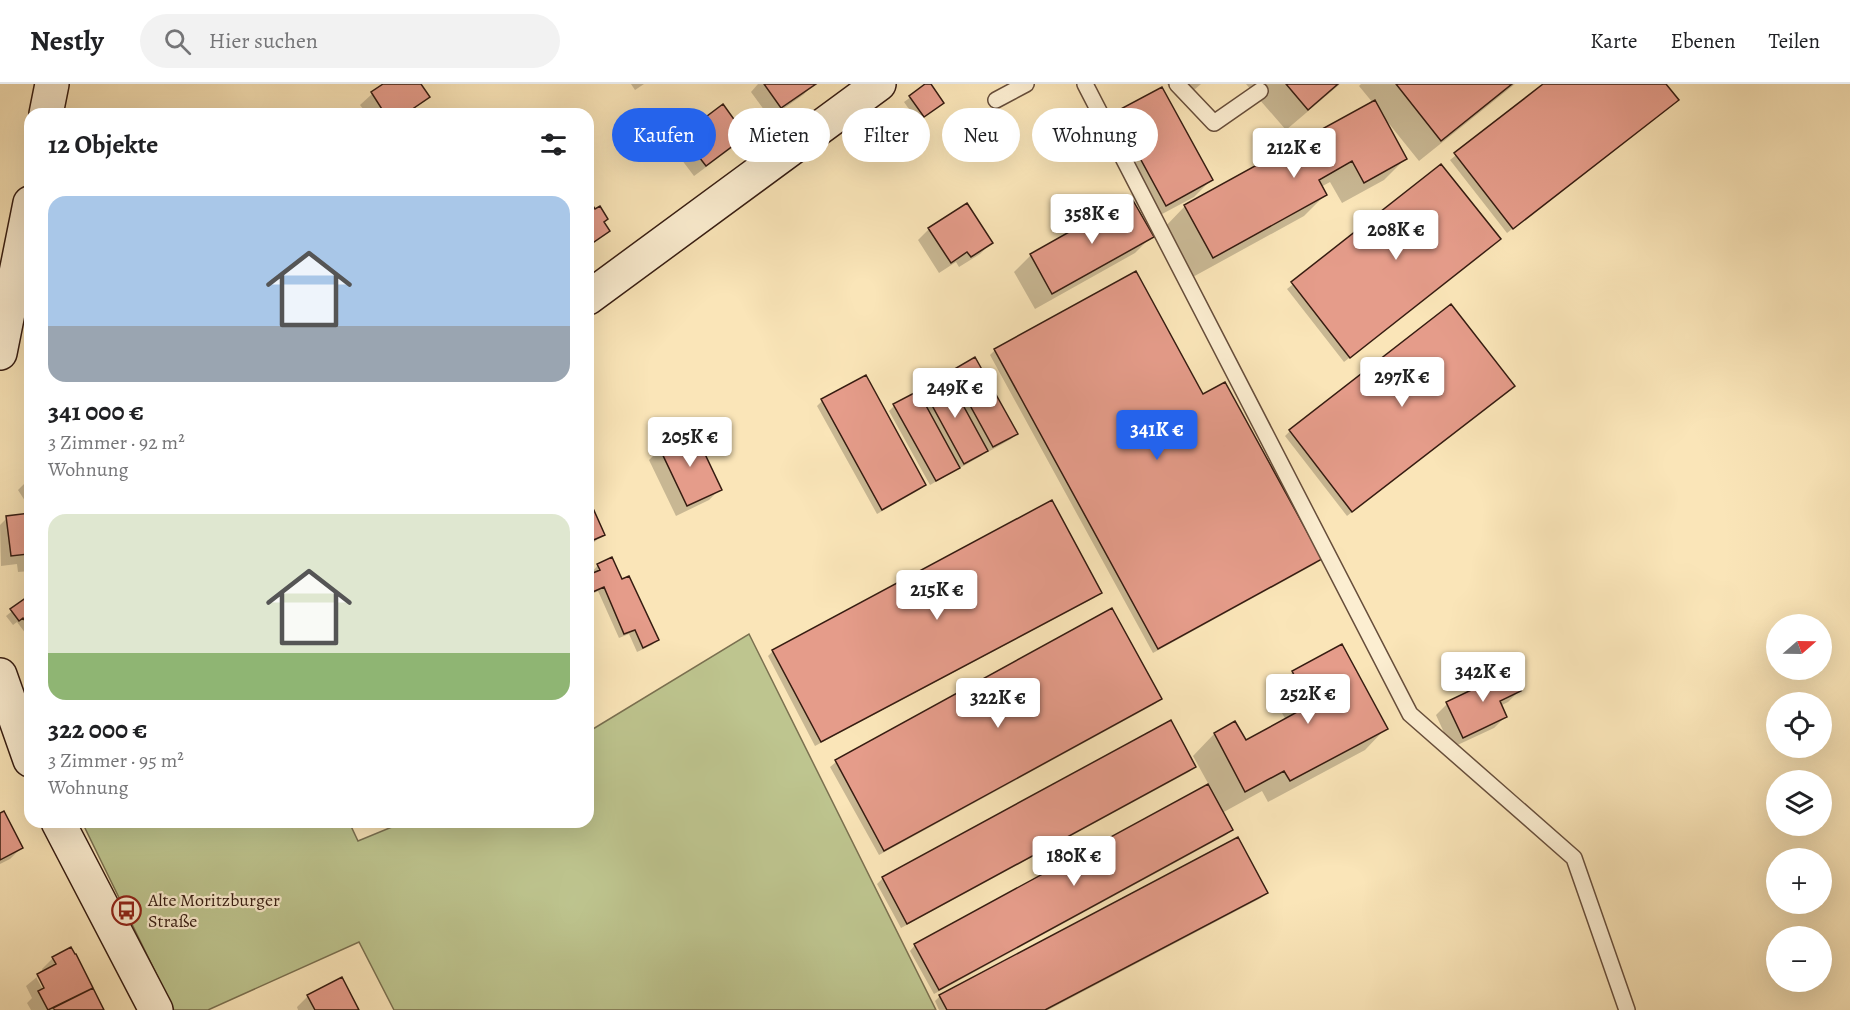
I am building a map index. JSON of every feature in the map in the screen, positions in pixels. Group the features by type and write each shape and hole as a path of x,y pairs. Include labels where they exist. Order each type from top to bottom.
{"main road":[{"path":"47,108 52,84"},
{"path":"594,294 879,84"},
{"path":"0,353 24,233"},
{"path":"0,675 23,716"},
{"path":"61,828 156,1010"}],"lane":[{"path":"996,100 1026,84"},
{"path":"1085,84 1410,714 1574,858 1627,1010"},
{"path":"1178,84 1214,123 1260,91"}],"green space":[{"path":"749,634 936,1010 394,1010 359,942 208,1010 174,1010 85,828 352,828 358,841 389,828 594,828 594,728"}],"building":[{"path":"383,84 421,84 430,97 414,108 381,108 371,92"},
{"path":"764,84 816,84 781,108"},
{"path":"925,84 931,84 944,103 930,113 930,108 918,108 909,96"},
{"path":"1286,84 1338,84 1308,110"},
{"path":"1396,84 1512,84 1441,141"},
{"path":"1543,84 1666,84 1679,100 1513,229 1454,153"},
{"path":"1162,87 1213,180 1166,206 1142,162 1158,162 1158,108 1123,108"},
{"path":"1375,100 1407,159 1364,183 1352,161 1319,180 1327,195 1213,258 1184,205"},
{"path":"723,104 728,111 728,150 716,158 716,109"},
{"path":"1441,164 1501,239 1350,358 1291,282"},
{"path":"1131,197 1154,237 1052,294 1030,254"},
{"path":"967,203 993,243 971,257 967,252 951,263 928,228"},
{"path":"600,206 608,219 604,222 610,231 594,242 594,207"},
{"path":"1136,271 1203,394 1225,382 1322,559 1158,649 994,349"},
{"path":"1451,304 1515,386 1352,512 1289,430"},
{"path":"975,357 1018,434 993,447 951,371"},
{"path":"946,374 988,451 964,464 922,387"},
{"path":"866,375 926,485 882,510 821,399"},
{"path":"918,391 960,468 936,481 893,404"},
{"path":"694,431 722,490 687,506 659,447"},
{"path":"1052,500 1102,593 821,742 772,650"},
{"path":"594,510 605,535 594,540"},
{"path":"24,514 24,554 11,556 6,516"},
{"path":"612,557 622,579 629,576 659,640 643,648 635,630 624,634 604,587 594,591 594,572 600,570 597,564"},
{"path":"24,599 24,619 19,621 10,609"},
{"path":"1112,608 1162,699 884,851 835,760"},
{"path":"1342,644 1388,729 1290,781 1284,771 1245,792 1214,733 1235,721 1246,740 1310,705 1292,671"},
{"path":"1510,667 1521,691 1500,701 1507,717 1463,738 1446,702 1486,683 1485,679"},
{"path":"1171,720 1196,767 907,924 882,877"},
{"path":"1208,784 1233,830 939,990 914,944"},
{"path":"4,811 23,848 0,860 0,813"},
{"path":"1238,837 1268,893 1045,1010 947,1010 939,995"},
{"path":"71,947 93,988 48,1010 38,991 44,988 37,974 56,964 52,957"},
{"path":"342,977 359,1010 315,1010 307,995"},
{"path":"93,988 104,1010 55,1010 53,1008"}],"place":[{"name":"Alte Moritzburger Straße","path":"127,910"}]}
